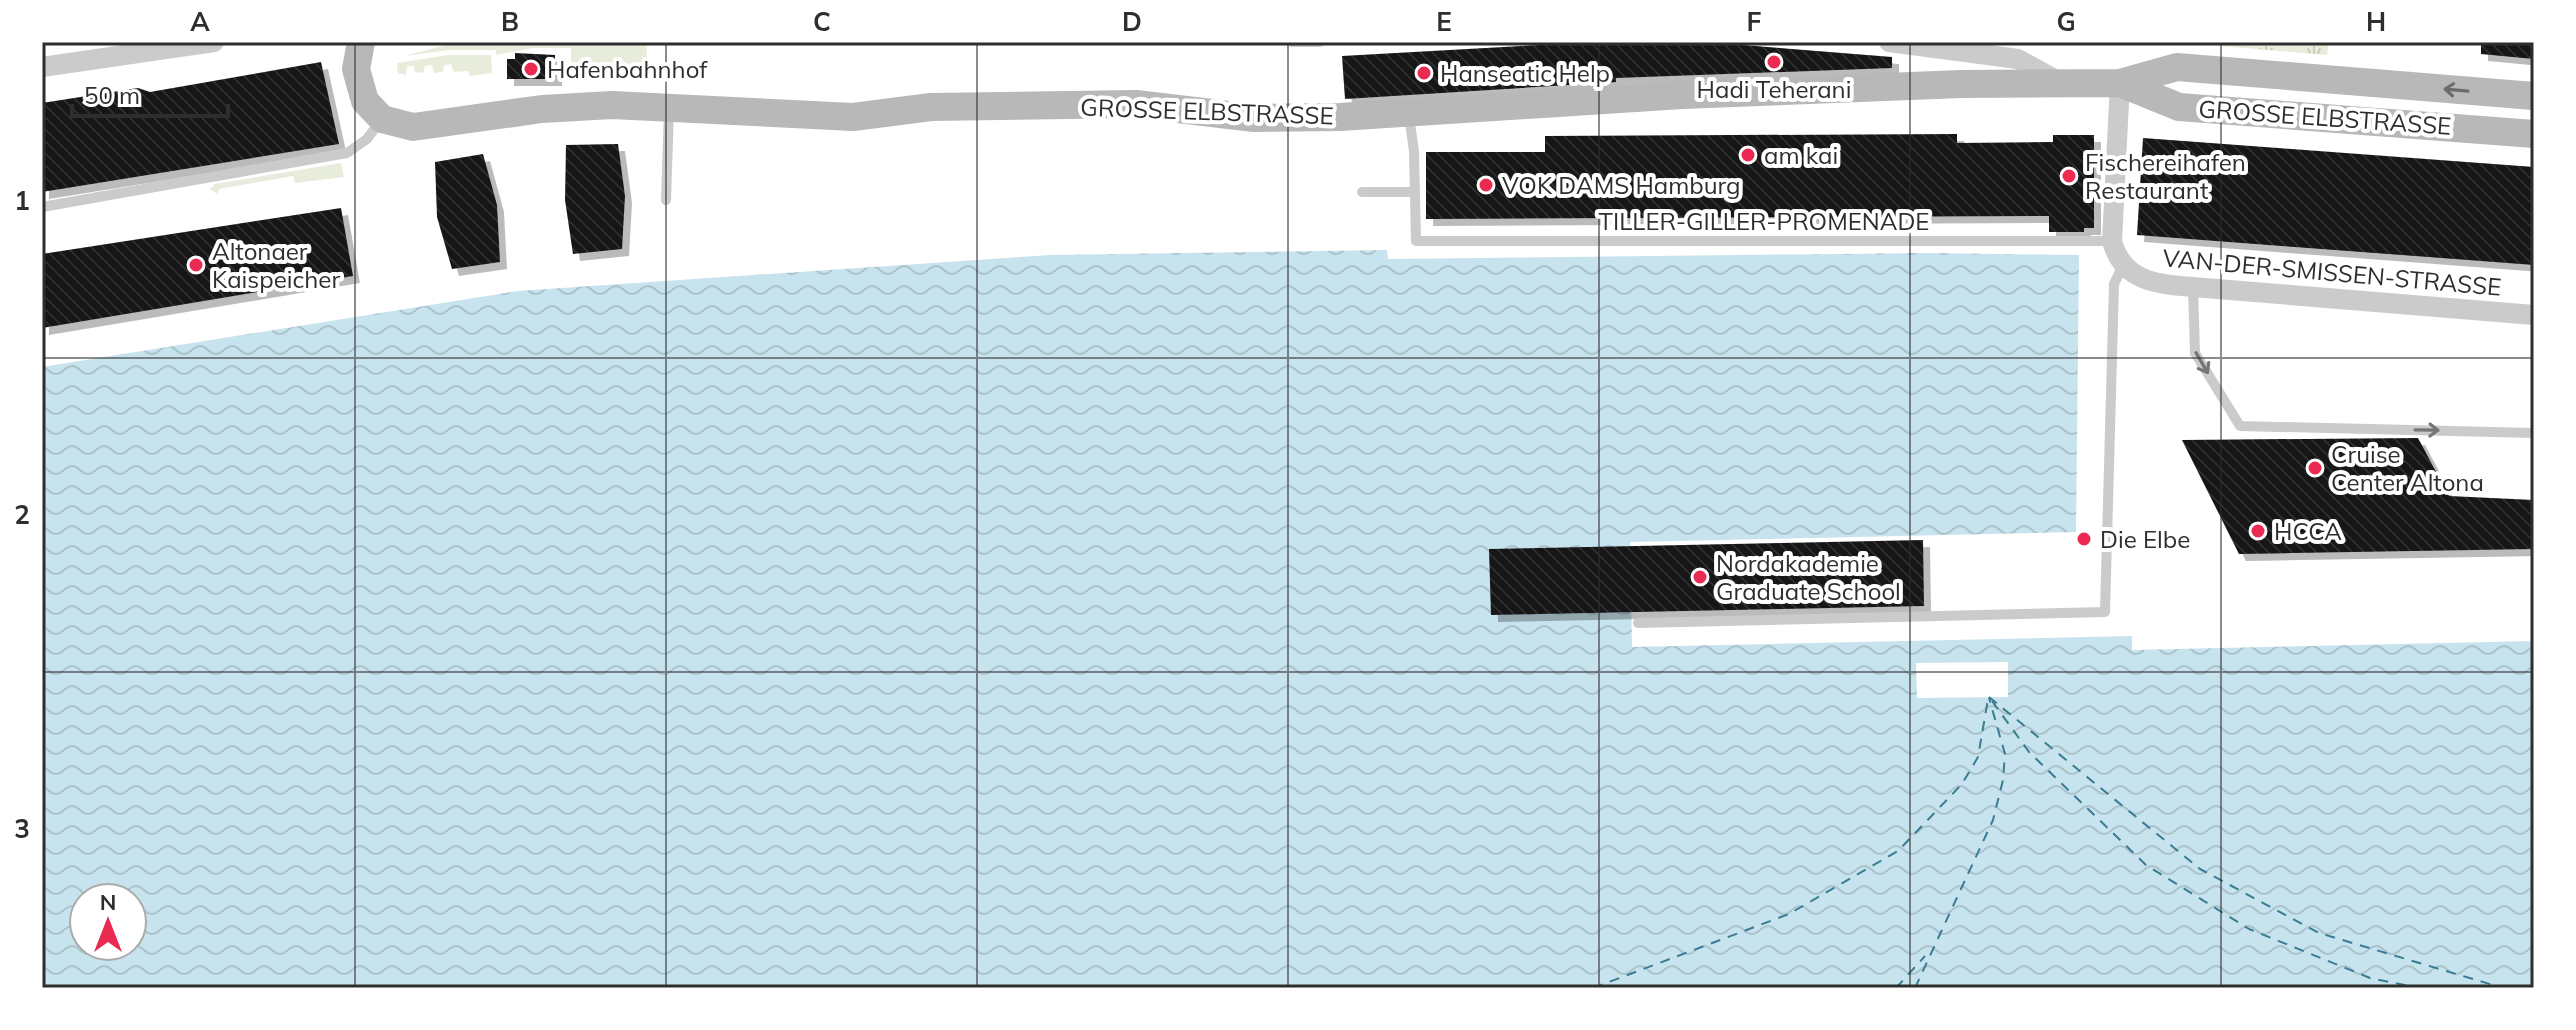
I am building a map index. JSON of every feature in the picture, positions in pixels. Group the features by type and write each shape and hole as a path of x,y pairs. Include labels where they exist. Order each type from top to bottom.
{"street":[{"path":"42,67 214,42"},
{"path":"361,42 356,62 358,85 365,101 382,119"},
{"path":"1889,42 2018,59 2060,82"},
{"name":"GROSSE ELBSTRASSE","path":"382,119 413,127 575,106 669,107 840,117 916,107 1123,104 1254,118 1409,114 1682,95 2060,82 2120,83 2177,67 2534,96"},
{"path":"2120,83 2112,241 2123,265"},
{"name":"GROSSE ELBSTRASSE","path":"2120,83 2179,107 2534,134"},
{"name":"VAN-DER-SMISSEN-STRASSE","path":"2123,265 2147,281 2193,287 2534,315"}],"lane":[{"path":"1292,42 1320,42"},
{"path":"666,200 669,107"},
{"path":"1362,192 1414,192 1409,114"},
{"path":"42,207 347,153 367,139 382,119"},
{"name":"TILLER-GILLER-PROMENADE","path":"1414,192 1416,241 2112,241"},
{"path":"1638,623 2105,612 2114,284 2123,265"},
{"path":"2193,287 2195,353 2240,426 2534,433"}],"green space":[{"path":"458,42 646,42 647,57 641,67 623,69 617,80 597,81 571,74 571,48 533,48 496,55 496,50 449,50 404,56"},
{"path":"2175,42 2329,42 2327,55"},
{"path":"449,55 491,55 492,73 470,76 468,71 454,72 451,64 444,65 443,72 434,73 432,65 425,66 423,73 415,72 414,66 407,66 406,75 398,73 397,63"},
{"path":"341,163 344,177 295,183 293,176 219,189 217,194 210,189 215,184"}],"water":[{"path":"1387,250 1388,259 1925,253 2079,255 2076,532 1630,542 1632,647 2132,636 2132,650 2534,641 2534,988 42,988 42,367 518,291 1050,255"}],"pier":[{"path":"2008,662 2008,697 1917,698 1916,663"}],"building":[{"path":"1591,42 1706,42 1892,57 1892,68 1616,78 1616,82 1345,99 1342,56"},
{"path":"2481,42 2534,42 2534,59 2481,54"},
{"name":"Hafenbahnhof","path":"515,53 555,55 555,79 507,79 507,59 515,59"},
{"path":"321,62 339,144 42,192 42,103 138,88 150,92"},
{"path":"1957,134 1957,143 2053,142 2053,135 2094,135 2094,228 2084,228 2084,232 2049,232 2049,216 1426,219 1426,152 1545,152 1545,136"},
{"path":"2143,138 2534,167 2534,265 2137,235"},
{"path":"618,144 625,196 622,249 573,254 565,200 566,145"},
{"path":"483,154 497,205 500,262 452,269 437,217 435,162"},
{"name":"Altonaer Kaispeicher","path":"341,208 353,276 42,328 42,254"},
{"name":"Cruise Center Altona","path":"2418,438 2449,496 2534,500 2534,549 2239,554 2182,440"},
{"name":"Nordakademie Graduate School","path":"1923,540 1924,606 1491,615 1489,549"}],"ferry route":[{"path":"1989,697 2200,869 2319,933 2503,988"},
{"path":"1915,988 1993,820 2003,780 2005,754 1989,698"},
{"path":"1593,988 1789,914 1898,851 1962,784 1978,757 1988,699"},
{"path":"1992,701 2029,752 2146,865 2249,929 2370,978 2419,988"},
{"path":"1896,988 1925,956"}],"place":[{"name":"Hadi Teherani","path":"1774,62"},
{"name":"Hafenbahnhof","path":"531,69"},
{"name":"Hanseatic Help","path":"1424,73"},
{"name":"am kai","path":"1748,155"},
{"name":"Fischereihafen Restaurant","path":"2069,176"},
{"name":"VOK DAMS Hamburg","path":"1486,185"},
{"name":"Altonaer Kaispeicher","path":"196,265"},
{"name":"Cruise Center Altona","path":"2315,468"},
{"name":"HCCA","path":"2258,531"},
{"name":"Die Elbe","path":"2084,539"},
{"name":"Nordakademie Graduate School","path":"1700,577"}]}
